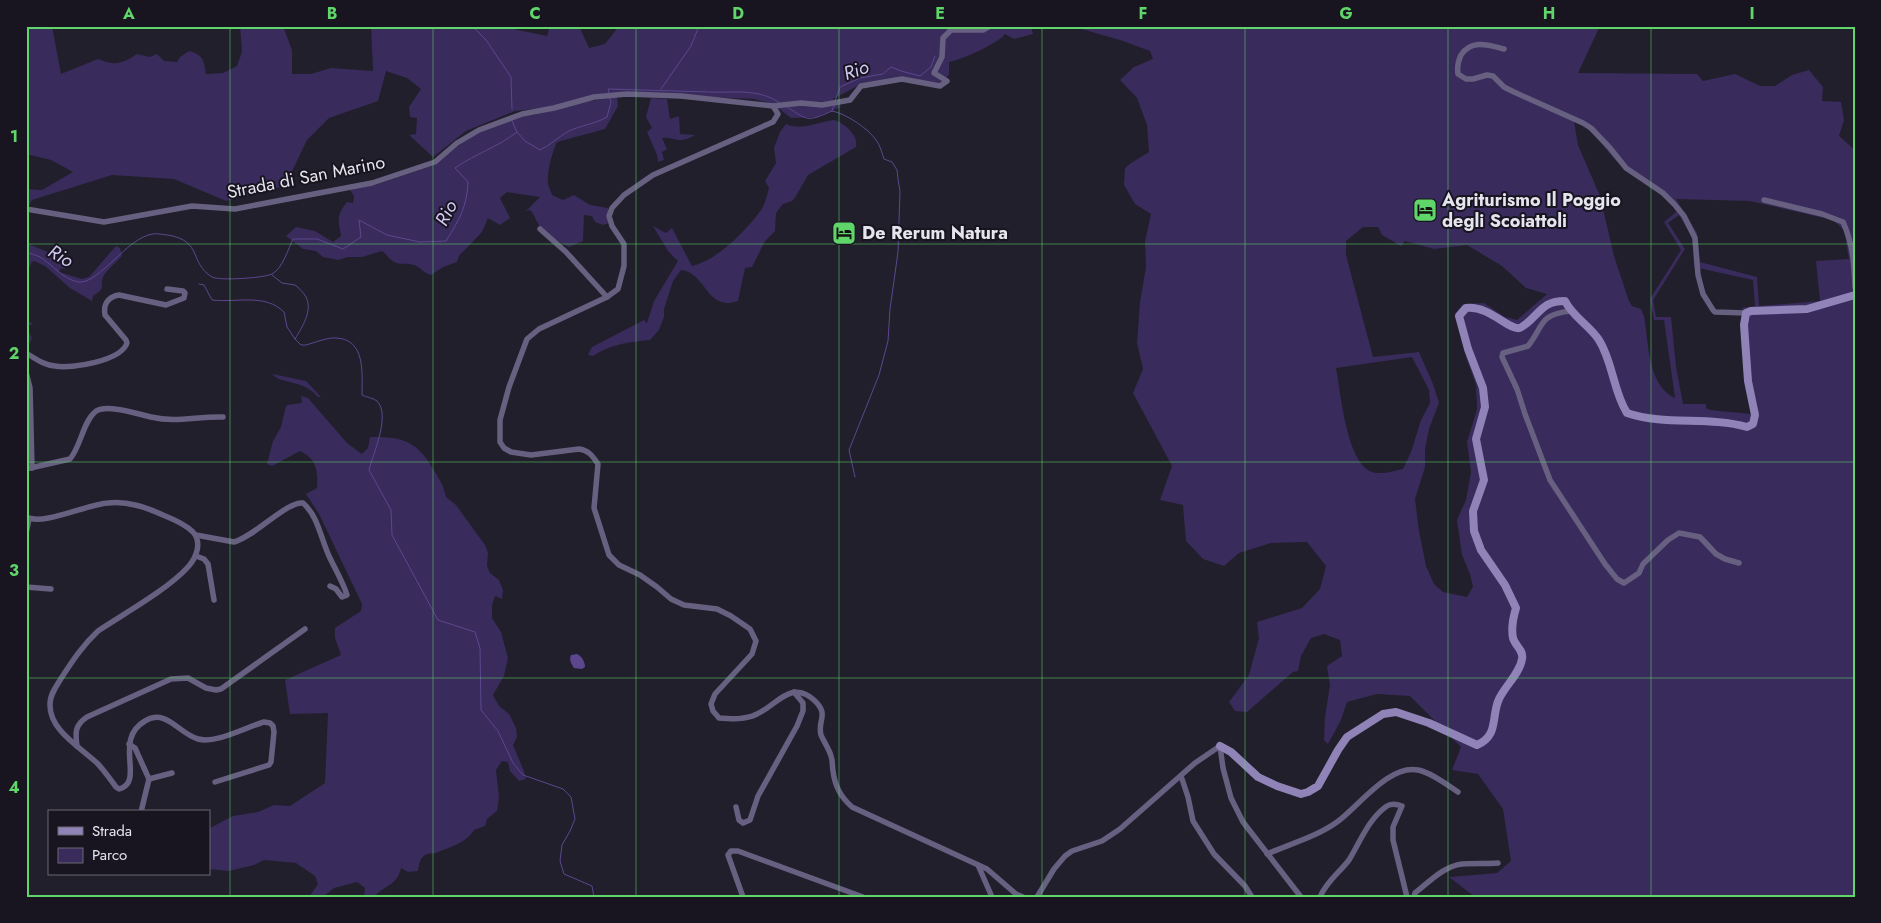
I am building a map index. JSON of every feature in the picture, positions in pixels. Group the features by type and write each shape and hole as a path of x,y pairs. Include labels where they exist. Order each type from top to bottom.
{"street":[{"name":"Strada di San Marino","path":"26,209 104,222 192,206 235,209 372,183 435,162 457,143 479,130 505,120 522,114 602,97 627,94 681,96 776,106 792,104 822,105 850,100 861,86 902,79 940,86 948,81 934,73 942,57 942,38 951,30 983,30 990,26"},
{"path":"1504,49 1473,44 1460,57 1458,74 1466,79 1487,75 1493,76 1504,87 1546,105 1591,128 1626,168 1663,193 1676,205 1695,238 1698,275 1703,294 1715,312 1746,313 1751,311 1807,308 1855,295"},
{"path":"776,106 778,114 773,122 652,175 624,195 612,208 609,216 610,222 624,244 624,266 618,288 607,297 539,329 527,339 509,387 500,420 500,442 504,448 511,452 531,455 578,449 583,449 590,453 598,464 594,508 609,555 619,565 640,575 658,587 671,599 684,605 717,609 750,629 756,641 752,654 715,694 711,704 713,711 719,718 743,718 758,714 782,696 794,692 808,695 818,704 823,712 821,734 832,757 834,779 838,791 852,807 987,869 1016,894 1023,897"},
{"path":"1764,200 1822,214 1843,222 1852,247 1855,288"},
{"path":"540,229 566,252 607,297"},
{"path":"26,353 43,363 56,366 107,359 122,351 127,343 105,315 104,306 107,301 115,296 119,296 166,305 181,300 185,295 184,291 167,289"},
{"path":"1220,746 1231,752 1258,777 1301,794 1318,786 1347,737 1383,714 1396,712 1429,723 1477,745 1485,741 1492,729 1498,699 1523,658 1521,649 1513,640 1512,621 1516,608 1512,597 1481,550 1474,532 1473,511 1484,480 1476,439 1485,407 1483,388 1468,349 1459,316 1466,308 1476,307 1495,316 1512,328 1520,328 1542,308 1554,301 1565,301 1570,311 1599,340 1620,402 1627,414 1644,419 1736,424 1748,427 1752,424 1755,415 1748,381 1744,325 1746,313"},
{"path":"1570,311 1560,312 1549,317 1540,325 1528,346 1503,353 1502,357 1517,389 1550,480 1605,564 1617,580 1624,583 1639,572 1643,564 1668,540 1680,533 1700,537 1716,554 1739,563"},
{"path":"26,372 30,388 29,468 70,459 79,444 90,418 97,410 113,408 170,420 223,417"},
{"path":"26,534 28,518 39,519 57,516 105,503 136,504 177,521 190,529 196,536 198,544 196,556 190,566 176,579 98,632 88,641 51,695 49,705 51,715 62,732 96,763 119,789 127,786 131,775 129,744 137,726 150,718 165,717 183,732 197,739 206,740 264,722 270,723 273,726 274,738 271,762 215,782"},
{"path":"196,536 238,541 255,533 262,526 295,504 303,503 307,506 318,526 328,553 348,595 342,596 336,589 330,586"},
{"path":"196,556 204,559 208,564 214,600"},
{"path":"26,586 29,588 51,589"},
{"path":"77,746 75,732 77,726 87,717 171,679 188,678 206,688 221,689 304,629"},
{"path":"736,807 739,820 742,823 750,820 758,796 797,726 803,711 803,703 794,692"},
{"path":"129,744 135,748 149,779 141,810"},
{"path":"1037,897 1054,869 1065,856 1072,851 1102,840 1120,828 1195,763 1220,746"},
{"path":"1220,746 1223,768 1231,798 1243,822 1301,897"},
{"path":"1267,854 1336,823 1388,777 1403,771 1416,769 1427,773 1458,792"},
{"path":"149,779 172,772"},
{"path":"1181,776 1193,821 1214,854 1245,886 1252,897"},
{"path":"1320,897 1348,861 1372,823 1389,805 1396,804 1402,806 1393,827 1393,840 1407,897"},
{"path":"743,897 730,863 728,855 731,851 738,851 863,897"},
{"path":"1414,897 1415,893 1451,867 1461,864 1498,863"},
{"path":"978,865 992,897"}],"green space":[{"path":"26,26 52,26 61,74 98,59 109,63 118,63 137,54 150,57 157,54 164,61 177,62 180,57 189,51 200,56 206,74 223,73 237,66 242,52 240,26 283,26 292,50 292,74 311,74 331,68 373,71 371,26 512,26 513,29 547,36 550,26 579,26 589,48 605,44 619,26 1031,26 1033,34 1014,39 1005,34 979,51 949,62 949,75 940,83 905,78 863,83 833,99 841,107 817,117 791,118 773,104 754,99 606,93 551,107 515,111 466,131 433,157 409,135 416,134 417,118 410,117 409,107 421,89 407,78 386,71 378,101 329,118 307,140 285,186 226,201 174,179 112,175 32,200 29,206 26,207 26,189 42,190 73,172 51,160 26,154"},
{"path":"1071,26 1600,26 1578,73 1697,74 1703,81 1735,74 1760,86 1775,86 1792,75 1809,70 1823,87 1822,101 1841,102 1844,120 1839,136 1855,150 1855,897 1475,897 1449,877 1497,873 1511,861 1503,809 1478,774 1452,770 1461,747 1410,696 1377,694 1347,702 1341,720 1328,744 1324,740 1325,717 1330,685 1327,666 1342,656 1340,640 1324,634 1311,638 1301,656 1298,671 1293,672 1247,712 1235,711 1229,702 1249,675 1259,638 1257,622 1302,608 1320,589 1326,566 1307,542 1271,543 1239,553 1224,566 1203,559 1186,541 1183,505 1160,500 1172,466 1133,393 1143,369 1137,343 1140,302 1146,267 1145,241 1151,214 1135,204 1124,185 1125,168 1149,152 1147,125 1137,98 1120,80 1134,67 1153,59 1150,51","holes":["1574,121 1595,136 1621,165 1666,197 1676,212 1664,222 1681,250 1650,299 1654,320 1664,320 1675,398 1666,392 1654,373 1644,316 1641,309 1632,306 1629,301 1614,256 1600,196 1578,145","1676,199 1750,201 1833,220 1844,230 1849,259 1816,261 1820,301 1759,306 1757,277 1700,262 1697,233","1679,215 1692,237 1694,267 1753,280 1755,306 1742,308 1751,414 1710,410 1706,408 1706,404 1683,404 1676,367 1671,317 1656,317 1653,300 1685,249 1668,223","1363,227 1378,227 1382,235 1401,246 1405,241 1434,249 1467,245 1502,266 1526,288 1547,294 1517,320 1505,317 1484,303 1463,304 1455,314 1466,357 1476,385 1477,409 1467,442 1471,472 1466,500 1457,520 1462,555 1473,587 1467,597 1443,592 1434,584 1426,566 1419,531 1415,499 1425,467 1425,449 1429,429 1439,403 1433,384 1419,352 1373,357 1346,255 1346,241","1412,357 1429,390 1430,403 1421,420 1411,452 1403,469 1375,473 1363,466 1356,455 1351,441 1336,368"]},
{"path":"617,97 618,106 605,129 557,142 553,151 548,178 552,195 563,200 574,195 590,205 608,208 609,223 603,225 595,222 592,216 584,215 583,241 569,247 547,234 539,226 530,210 526,211 540,197 507,192 500,198 510,218 500,225 488,218 482,232 459,256 457,262 443,267 431,275 414,265 394,262 382,251 362,257 348,257 338,260 323,257 316,251 303,249 286,236 296,227 315,231 333,242 341,236 339,214 347,202 353,203 354,196 350,190 375,185 435,165 469,137 520,116 534,115 584,102"},
{"path":"651,98 667,99 670,119 679,116 680,134 695,135 680,140 662,138 667,149 662,152 664,160 658,162 647,132 652,128 646,117"},
{"path":"834,120 850,130 855,138 856,147 808,175 792,201 783,204 776,213 775,231 765,241 752,267 745,268 738,301 727,303 719,301 712,297 696,277 689,272 681,270 673,281 659,330 650,340 620,344 593,356 588,355 592,347 644,320 647,323 654,301 678,261 668,251 653,226 666,233 672,228 692,266 711,258 730,244 762,208 769,188 765,181 776,163 774,148 780,132 786,124 798,127"},
{"path":"26,243 50,253 68,264 67,268 60,269 59,272 82,279 89,277 116,246 120,248 122,256 104,275 101,288 93,296 92,301 70,288 45,266 34,261 26,273"},
{"path":"26,318 33,324 26,327"},
{"path":"26,327 32,338 26,352"},
{"path":"272,374 306,381 321,397 318,397 306,387 281,380"},
{"path":"301,396 308,398 347,443 362,454 368,448 370,437 392,438 416,447 440,481 446,497 456,505 485,545 488,553 487,566 490,573 499,580 503,590 502,599 495,596 492,605 492,618 501,632 508,658 504,676 493,695 499,706 509,714 516,728 517,737 513,745 526,779 519,781 510,771 508,762 502,761 496,770 499,797 497,811 487,819 485,826 474,830 458,844 437,853 425,855 420,861 418,871 408,872 401,868 394,882 374,897 364,897 365,888 357,882 334,888 323,897 309,897 318,884 315,876 296,863 264,860 254,865 229,871 210,869 210,828 233,816 258,812 274,805 290,806 325,783 328,713 290,714 285,680 341,655 335,638 335,628 361,611 362,604 319,514 306,494 317,488 317,471 313,462 306,454 300,451 272,466 267,464 273,441 281,427 286,406 302,402"}],"shaded area":[{"path":"577,654 584,663 585,667 582,669 574,668 571,662 571,655"}],"waterway":[{"path":"472,26 486,40 511,77 512,109"},
{"path":"661,89 691,46 699,26"},
{"name":"Rio","path":"835,101 840,87 860,78 883,74 891,67 920,76 931,67 935,56"},
{"name":"Rio","path":"609,93 608,89 746,92 763,95 780,103"},
{"name":"Rio","path":"26,252 40,257 63,275 78,282 86,281 95,276 123,251 143,237 155,234 168,235 186,242 191,247 200,265 212,277 232,279 272,274 282,263 293,239 317,239 343,249 361,237 359,220 387,235 420,242 446,241 462,213 467,191 468,182 455,168 517,132 525,141 540,150 569,131 607,117 611,102 609,97"},
{"name":"Rio","path":"786,106 799,115 812,118 832,111 834,105"},
{"path":"832,111 850,118 873,136 879,144 884,159 892,162 897,170 900,191 898,252 890,309 888,341 879,375 849,450 855,477"},
{"path":"512,121 517,132"},
{"path":"272,275 282,283 295,285 306,297 308,302 307,313 295,339 301,345 336,338 353,344 357,351 362,368 362,395 374,399 381,407 382,425 369,470 391,510 392,535 438,620 475,632 480,648 481,710 498,731 513,763 523,775 563,789 571,797 575,819 562,845 560,861 564,874 592,886 594,897"},
{"path":"199,284 204,285 212,300 250,300 276,306 284,312 287,327 295,339"}],"place":[{"name":"Agriturismo Il Poggio degli Scoiattoli","path":"1425,210"},
{"name":"De Rerum Natura","path":"844,233"}]}
